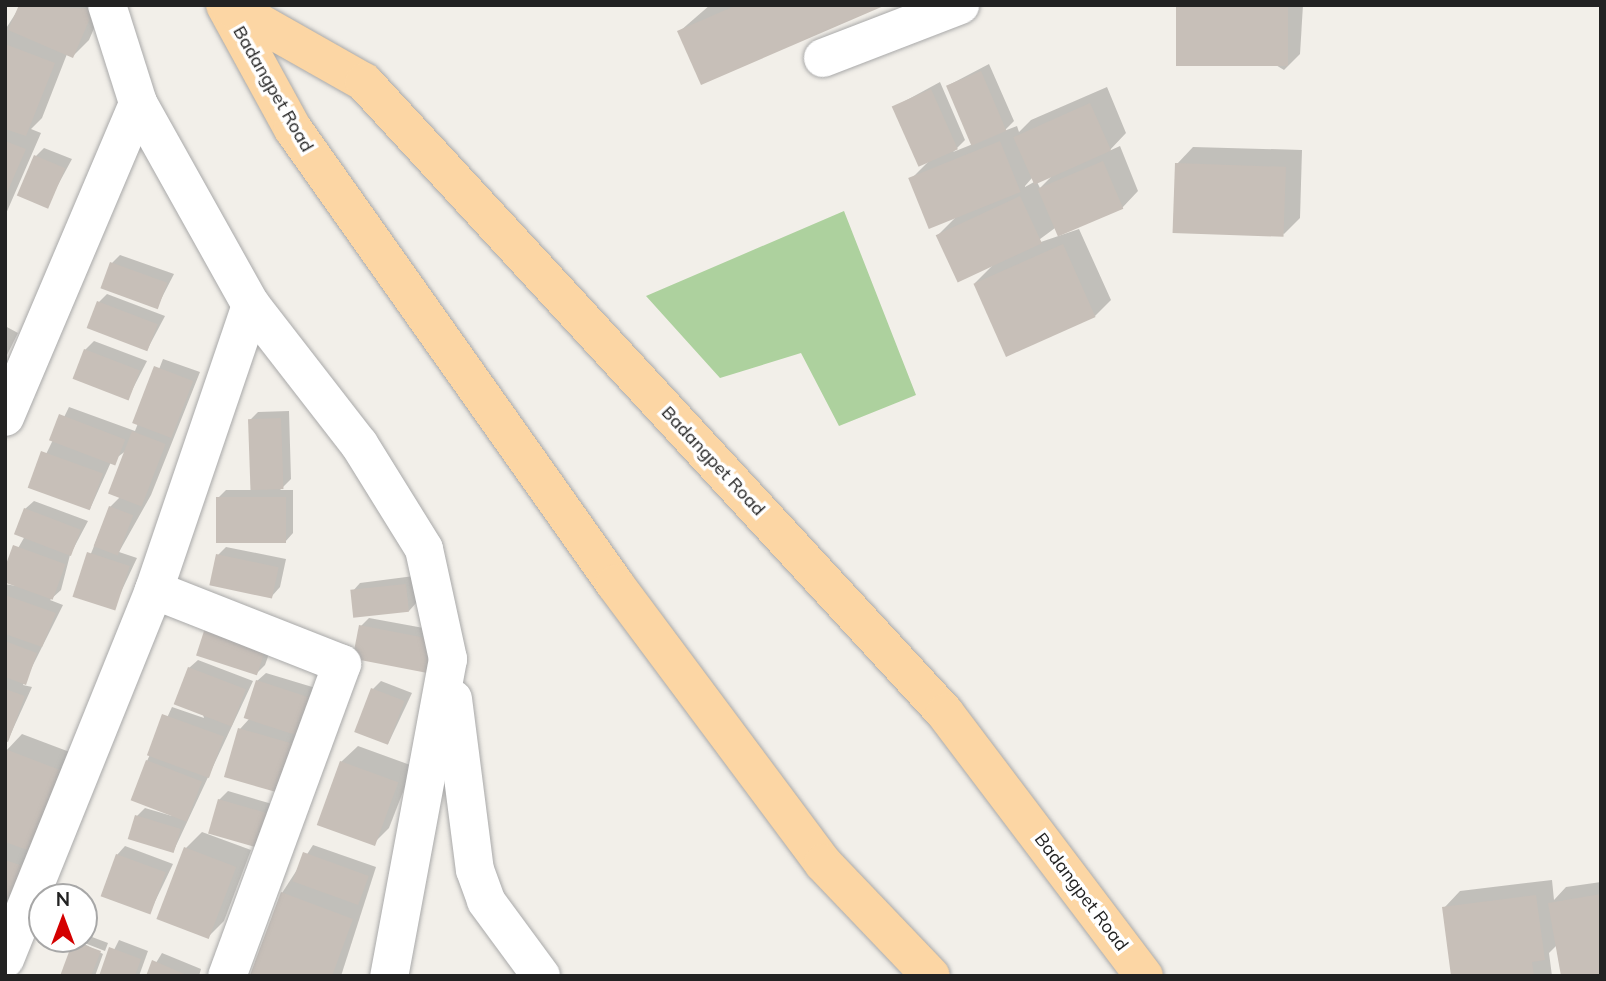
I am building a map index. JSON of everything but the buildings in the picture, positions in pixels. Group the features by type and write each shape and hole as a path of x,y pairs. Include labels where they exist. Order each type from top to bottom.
{"main road":[{"name":"Badangpet Road","path":"226,5 293,129 615,584 823,863 931,976"},
{"name":"Badangpet Road","path":"226,5 364,82 945,713 1144,976"}],"street":[{"path":"107,5 138,103 251,305 359,444 424,549 448,659 475,870 486,901 541,976"},
{"path":"823,58 960,5"},
{"path":"5,417 138,103"},
{"path":"5,959 154,590 251,305"},
{"path":"154,590 342,664 227,976"},
{"path":"389,976 448,659"}],"green space":[{"path":"844,211 916,395 839,426 801,353 720,378 646,296"}]}
